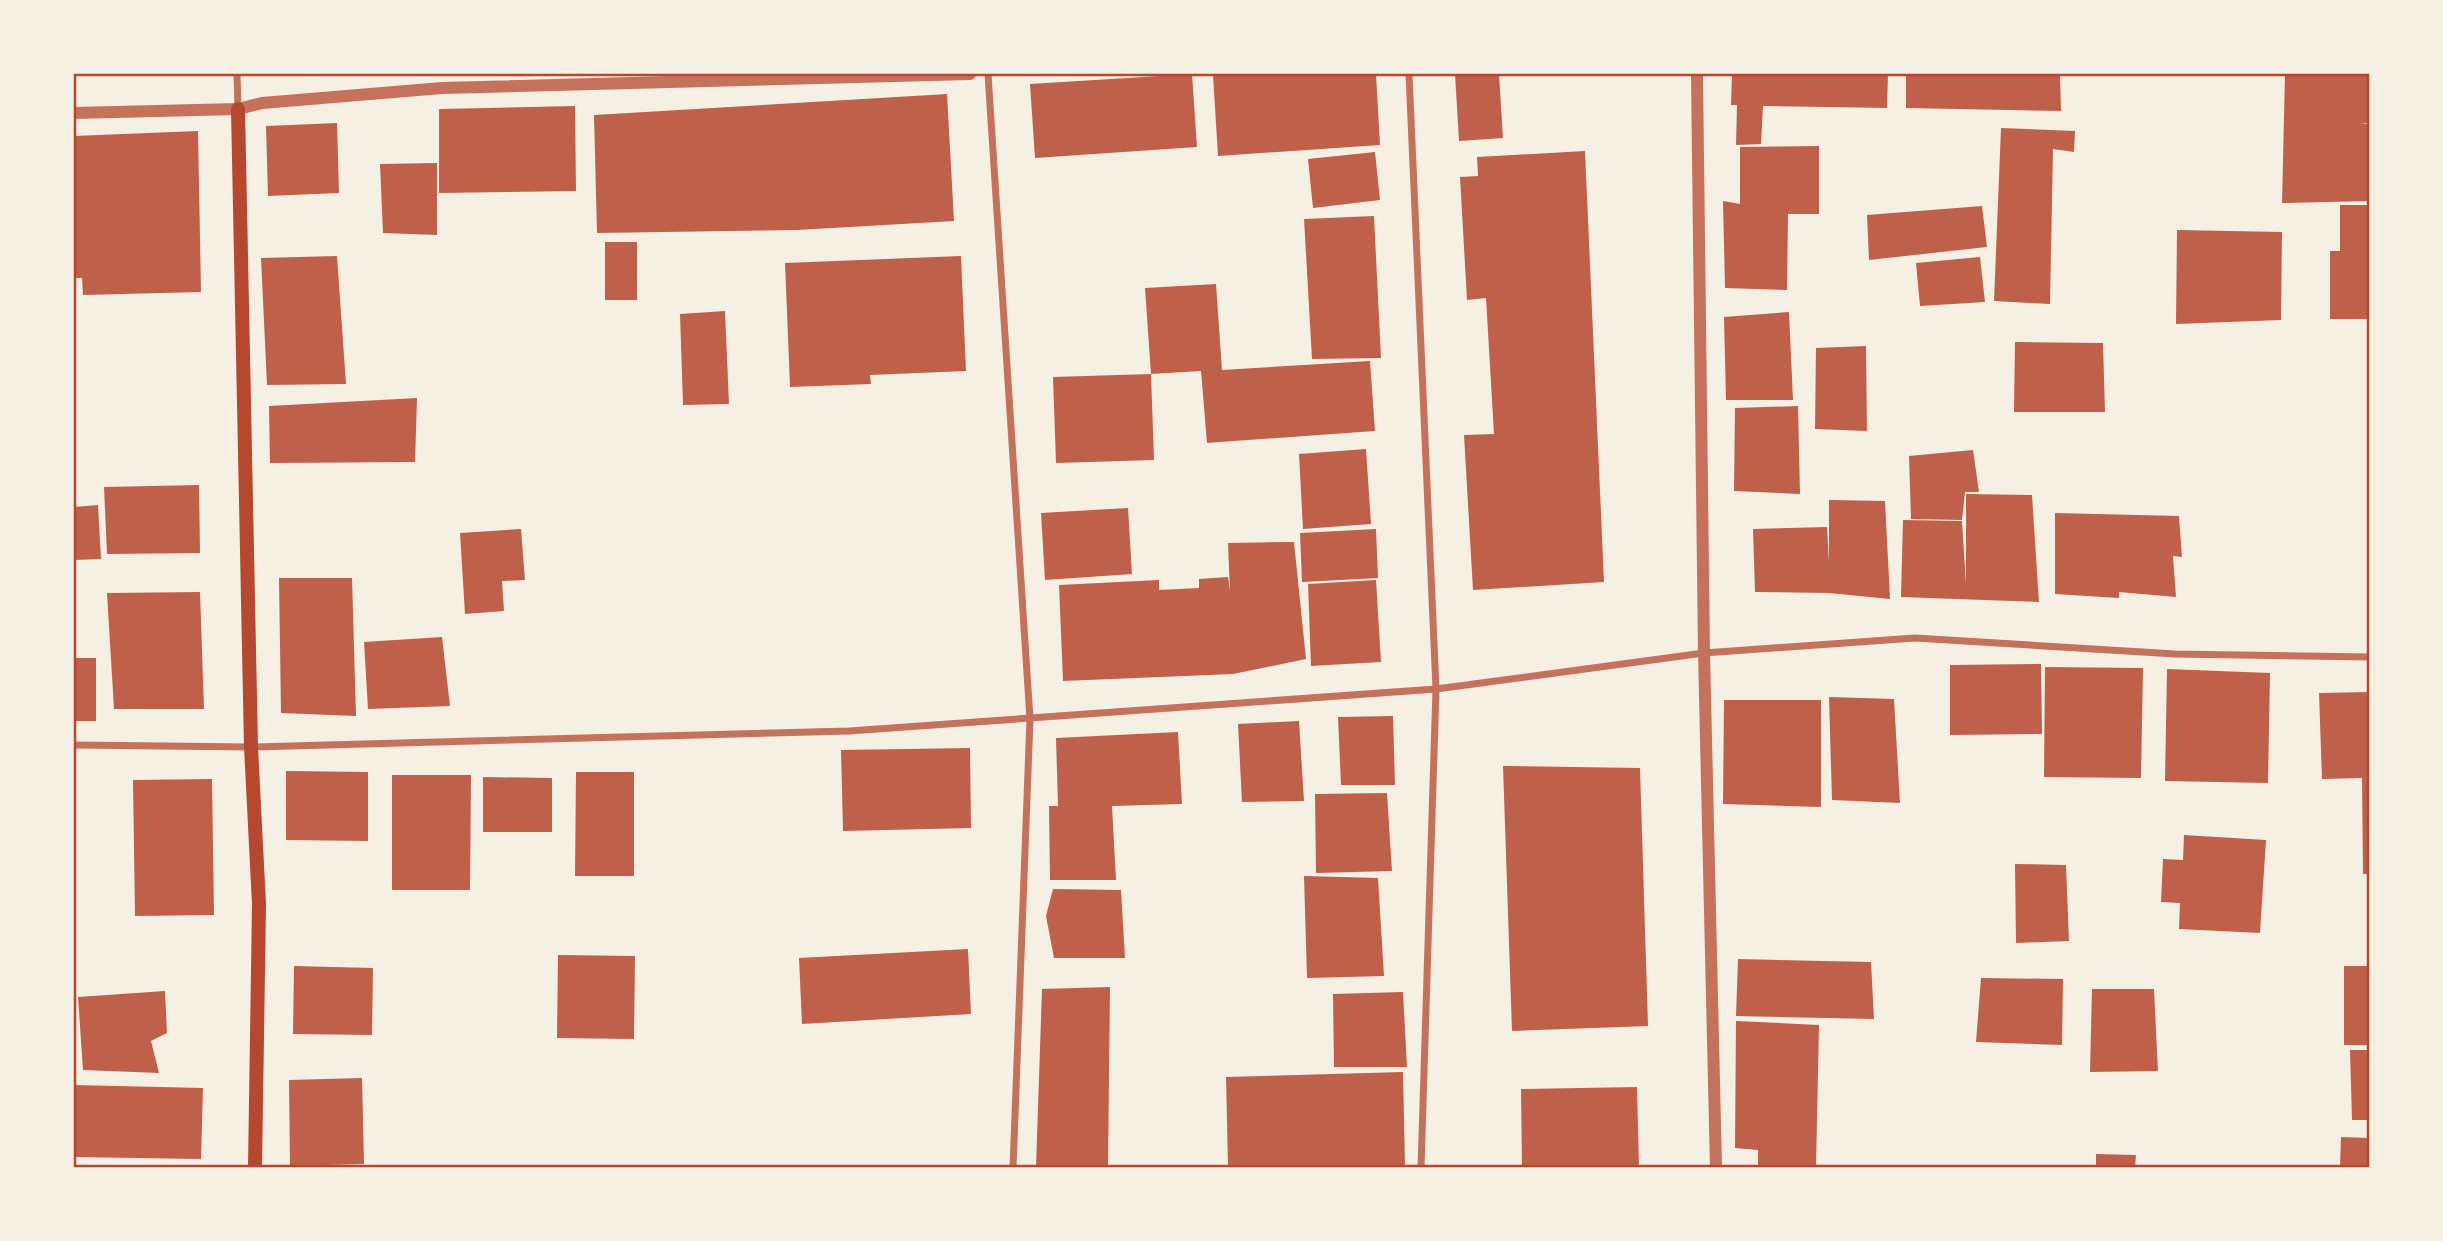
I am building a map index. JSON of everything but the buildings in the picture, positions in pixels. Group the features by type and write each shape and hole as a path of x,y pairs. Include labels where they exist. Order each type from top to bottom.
{"main road":[{"path":"238,109 251,747 259,904 256,1167"}],"street":[{"path":"237,74 238,109"},
{"path":"74,113 238,109 262,103 442,88 970,74"},
{"path":"988,74 1030,719 1013,1167"},
{"path":"1409,74 1436,690 1422,1167"},
{"path":"1697,74 1704,653 1716,1167"},
{"path":"74,745 251,747 849,731 1436,690 1704,653 1915,638 2175,654 2370,657"}]}
